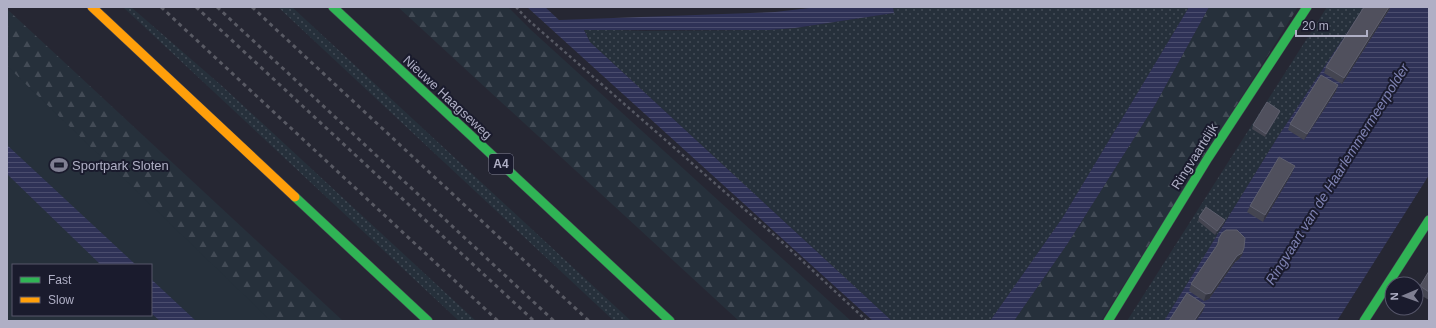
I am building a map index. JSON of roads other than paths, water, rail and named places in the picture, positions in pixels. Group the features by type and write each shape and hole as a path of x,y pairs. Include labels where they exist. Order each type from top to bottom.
{"main road":[{"path":"92,7 428,321"},
{"name":"Nieuwe Haagseweg","path":"333,7 670,321"},
{"name":"Ringvaartdijk","path":"1108,321 1208,158 1307,7"},
{"path":"1364,321 1429,220"}],"water":[{"path":"527,7 545,7 559,20 775,12 818,7 893,7 894,13 795,28 770,30 584,30 590,42 892,321 873,321"},
{"path":"1189,7 1209,7 1155,105 1068,243 1014,321 990,321 1063,217"},
{"name":"Ringvaart van de Haarlemmermeerpolder","path":"1364,7 1429,7 1429,175 1337,321 1164,321 1279,135"},
{"path":"7,145 135,264 100,264 7,174"},
{"path":"152,280 196,321 160,321 152,314"}],"railway":[{"path":"161,7 498,321"},
{"path":"196,7 534,321"},
{"path":"217,7 554,321"},
{"path":"252,7 589,321"}],"place":[{"name":"Sportpark Sloten","path":"59,165"}]}
